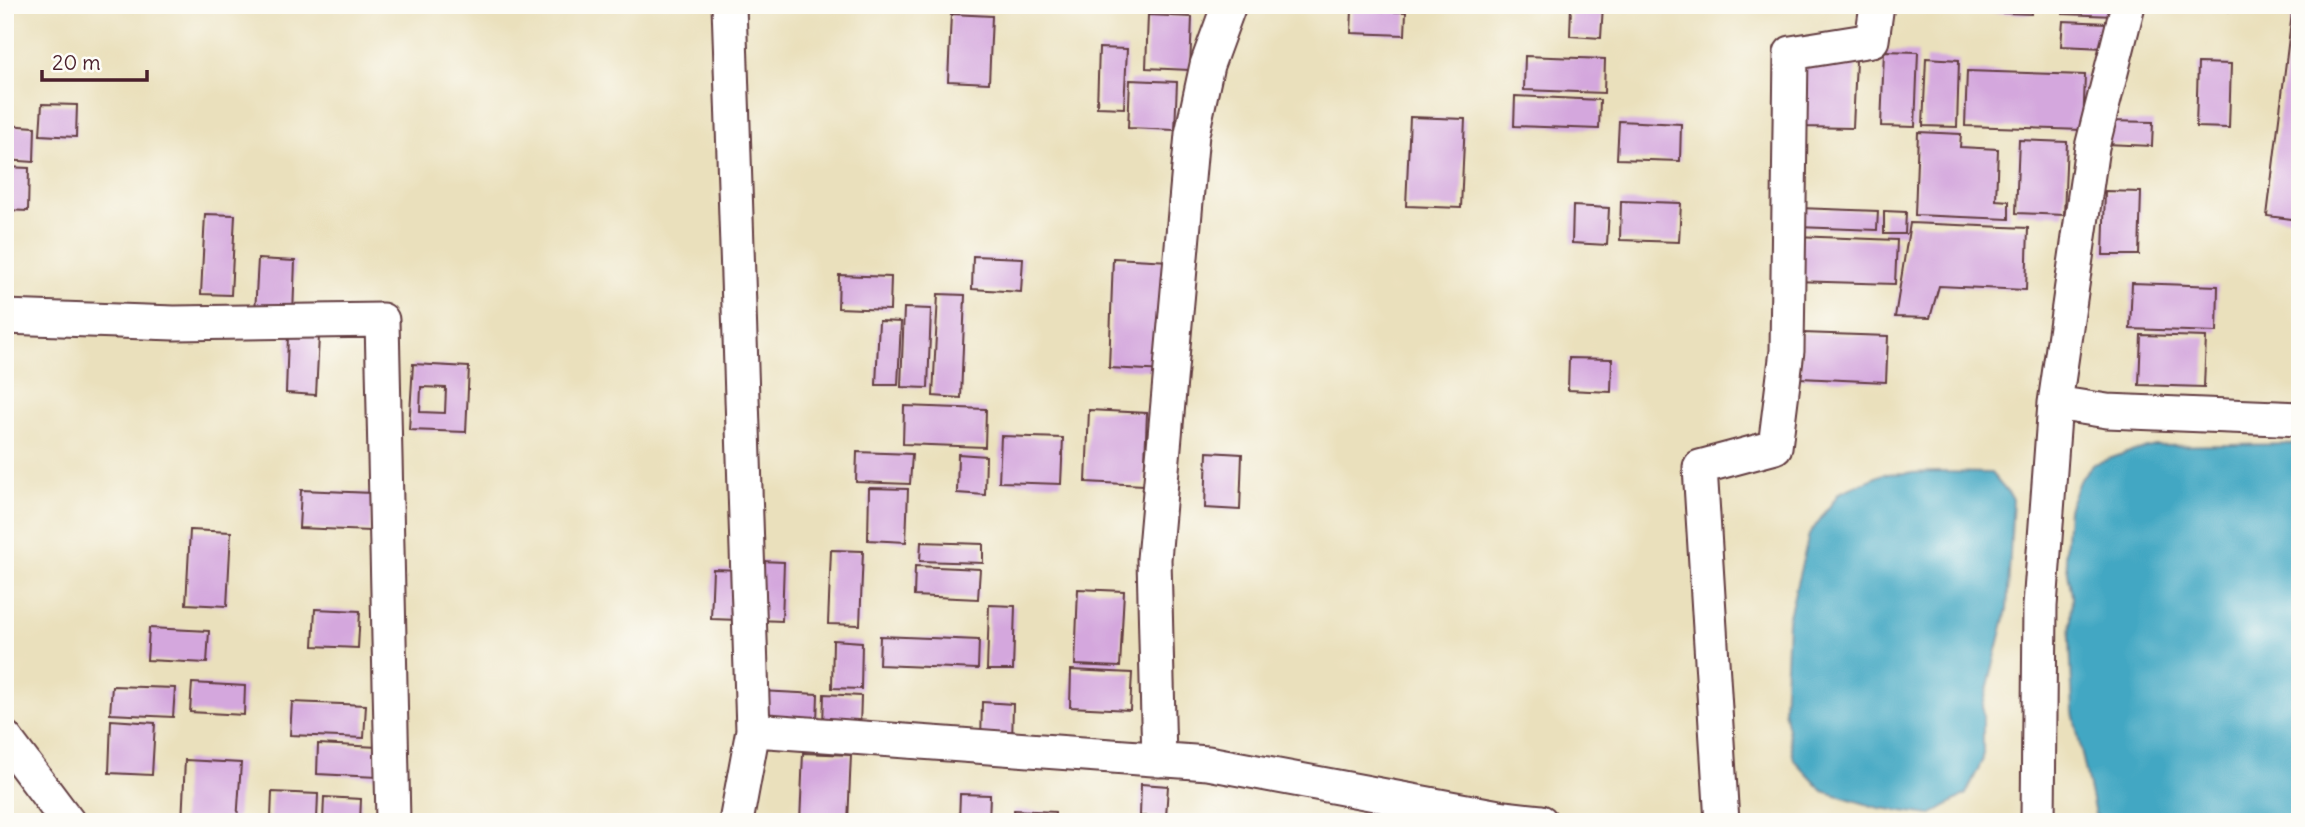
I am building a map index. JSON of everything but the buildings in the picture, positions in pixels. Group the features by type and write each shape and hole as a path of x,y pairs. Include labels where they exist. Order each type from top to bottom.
{"street":[{"path":"729,5 753,730 736,822"},
{"path":"1159,760 1154,559 1192,134 1207,65 1229,5"},
{"path":"1722,822 1700,467 1775,447 1787,351 1791,53 1872,40 1877,5"},
{"path":"2038,822 2039,606 2055,403 2091,147 2127,5"},
{"path":"5,317 174,323 382,320 396,821"},
{"path":"2055,403 2107,411 2300,419"},
{"path":"753,730 1208,764 1504,818 1541,822"},
{"path":"5,738 68,822"}],"water":[{"path":"2300,444 2300,818 2214,822 2113,822 2095,815 2073,712 2070,639 2072,596 2065,554 2068,509 2079,481 2094,464 2155,446"},
{"path":"1991,473 2013,499 2007,610 1983,706 1983,759 1966,794 1930,815 1879,808 1823,791 1794,760 1784,710 1788,620 1809,535 1839,493 1883,474"}]}
